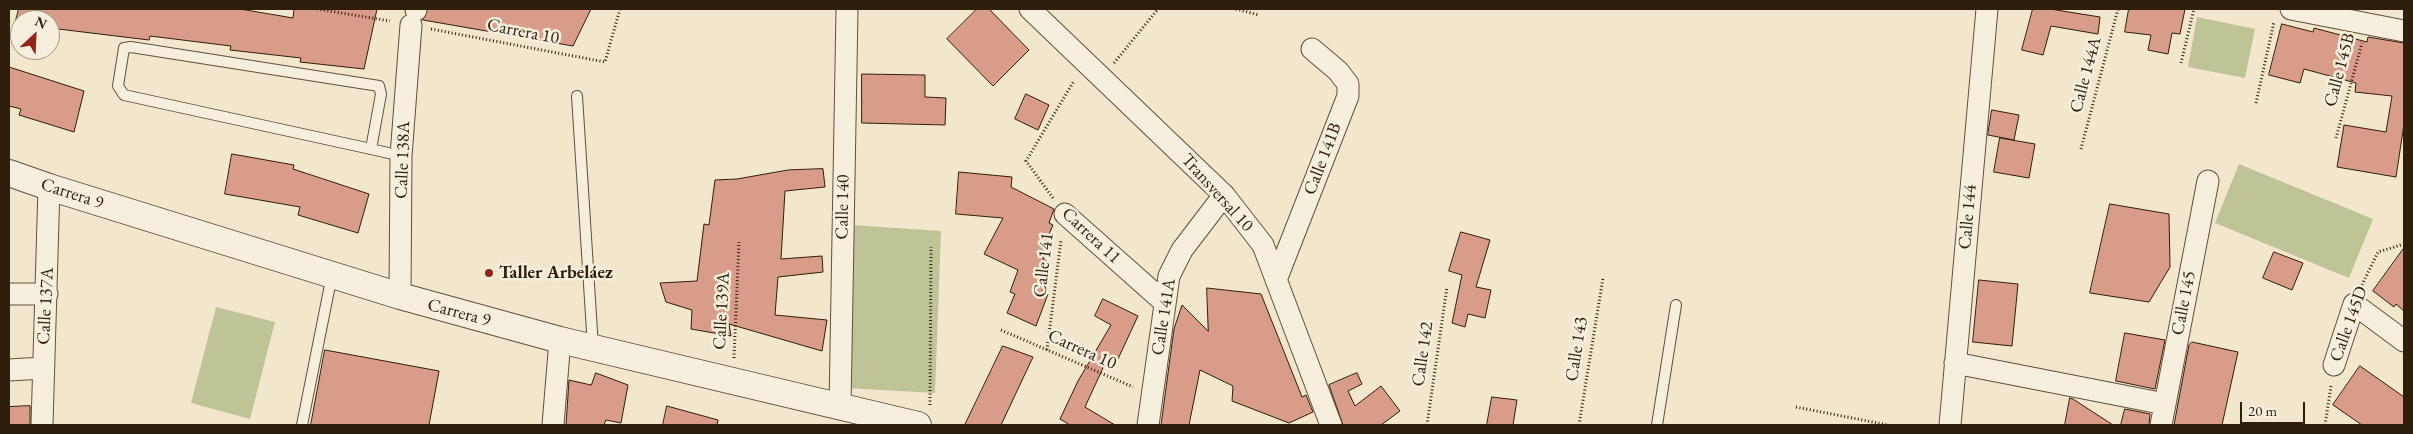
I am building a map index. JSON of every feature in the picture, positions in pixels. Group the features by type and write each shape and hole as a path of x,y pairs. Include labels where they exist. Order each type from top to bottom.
{"street":[{"name":"Calle 140","path":"840,406 847,9"},
{"name":"Transversal 10","path":"1030,9 1224,195 1263,244 1331,425"},
{"name":"Calle 144","path":"1950,425 1988,9"},
{"path":"2283,14 2367,24 2404,31"},
{"name":"Calle 138A","path":"400,296 401,156 414,15"},
{"name":"Calle 141B","path":"1276,280 1348,96 1348,84 1338,71 1312,50"},
{"name":"Carrera 9","path":"9,173 49,188 400,296 560,340 840,406 924,420"},
{"name":"Calle 145","path":"2161,425 2208,181"},
{"name":"Calle 137A","path":"42,425 49,188"},
{"name":"Calle 141A","path":"1148,425 1169,276 1182,250 1224,195"},
{"name":"Carrera 11","path":"1065,214 1164,302"},
{"path":"9,294 47,294"},
{"path":"2354,304 2404,340"},
{"name":"Calle 145D","path":"2334,365 2354,304"},
{"path":"553,425 560,340"},
{"path":"1955,363 2165,404"},
{"path":"9,370 43,368"}],"lane":[{"path":"371,149 381,94 378,86 131,47 124,48 118,86 124,95 401,156"},
{"path":"577,96 593,348"},
{"path":"302,425 332,275"},
{"path":"1657,425 1676,305"}],"path":[{"name":"Carrera 10","path":"317,9 414,15 605,62 620,9"},
{"path":"1103,77 1158,9"},
{"path":"1236,9 1259,15"},
{"name":"Calle 144A","path":"2081,149 2118,9"},
{"path":"2181,62 2194,9"},
{"path":"2256,103 2283,14"},
{"name":"Calle 145B","path":"2336,138 2367,24"},
{"name":"Carrera 11","path":"1065,214 1026,161 1086,61"},
{"name":"Calle 141","path":"1048,350 1065,214"},
{"name":"Calle 139A","path":"733,381 739,242"},
{"name":"Calle 145D","path":"2354,304 2378,252 2404,244"},
{"path":"924,420 931,247"},
{"name":"Calle 143","path":"1579,425 1603,278"},
{"name":"Calle 142","path":"1427,425 1447,287"},
{"name":"Carrera 10","path":"1001,330 1152,396"},
{"name":"Calle 145D","path":"2325,425 2334,365"},
{"path":"1796,407 1888,425"}],"green space":[{"path":"2197,17 2255,29 2245,78 2188,67"},
{"path":"2239,164 2373,219 2349,278 2215,223"},
{"path":"852,225 941,231 935,393 846,388"},
{"path":"216,307 275,322 250,419 191,403"}],"building":[{"path":"240,9 293,18 294,9 377,9 364,69 300,62 301,58 230,50 231,46 150,36 149,40 60,29 60,10 19,10"},
{"path":"428,9 591,9 573,46 423,20"},
{"path":"977,9 989,9 1029,50 993,86 947,39"},
{"path":"2033,9 2050,9 2100,17 2098,34 2051,26 2043,55 2022,50"},
{"path":"2129,9 2185,9 2180,34 2172,33 2168,54 2148,50 2151,35 2125,32"},
{"path":"2282,24 2313,32 2314,28 2367,42 2368,37 2404,43 2404,124 2396,177 2337,167 2344,125 2386,132 2392,96 2355,92 2356,83 2304,69 2300,83 2269,75"},
{"path":"9,67 84,91 74,132 19,115 21,109 9,106"},
{"path":"862,74 925,75 925,97 946,98 945,125 862,123"},
{"path":"1026,94 1049,105 1038,130 1015,119"},
{"path":"1992,110 2019,115 2014,140 1988,135"},
{"path":"2000,138 2035,144 2029,178 1994,172"},
{"path":"232,154 294,165 293,169 369,194 358,233 298,215 300,207 225,194"},
{"path":"823,169 825,187 785,191 781,259 822,256 823,272 778,277 775,315 827,320 822,351 729,324 731,336 691,329 692,310 666,302 660,283 697,281 704,224 709,225 715,180 737,179 788,170"},
{"path":"959,172 1012,177 1011,187 1054,209 1049,223 1053,225 1046,241 1050,243 1043,259 1047,261 1043,292 1048,294 1036,326 1007,313 1015,294 1010,292 1018,270 984,254 1003,218 956,214"},
{"path":"2110,204 2169,214 2170,267 2149,302 2090,293"},
{"path":"1461,232 1490,240 1476,287 1491,290 1485,318 1468,314 1465,327 1452,323 1462,275 1449,271"},
{"path":"2404,248 2404,311 2396,304 2394,307 2373,291"},
{"path":"2274,252 2303,263 2292,290 2263,278"},
{"path":"1979,280 2018,284 2012,346 1973,342"},
{"path":"1207,288 1261,294 1302,397 1306,395 1313,412 1289,423 1232,401 1233,386 1200,370 1189,425 1161,425 1174,329 1182,305 1208,331"},
{"path":"1103,299 1138,316 1117,361 1108,357 1085,407 1115,425 1070,425 1060,419 1078,381 1111,325 1095,316"},
{"path":"2125,333 2165,340 2155,389 2116,381"},
{"path":"2192,342 2238,352 2222,425 2174,425 2189,345"},
{"path":"1003,346 1033,357 1001,425 965,425"},
{"path":"325,350 439,371 429,425 311,425"},
{"path":"2360,366 2404,397 2404,425 2362,425 2333,405"},
{"path":"596,373 628,385 621,423 606,420 604,425 566,425 569,380 591,385"},
{"path":"1357,373 1362,384 1348,391 1355,406 1381,386 1400,411 1381,425 1343,425 1329,385"},
{"path":"1492,397 1517,400 1513,425 1487,425"},
{"path":"2070,398 2073,399 2113,425 2065,425"},
{"path":"30,406 30,425 9,425 9,407"},
{"path":"667,406 718,420 717,425 663,425"},
{"path":"2125,409 2150,414 2149,425 2121,425"}],"place":[{"name":"Taller Arbeláez","path":"489,273"}]}
